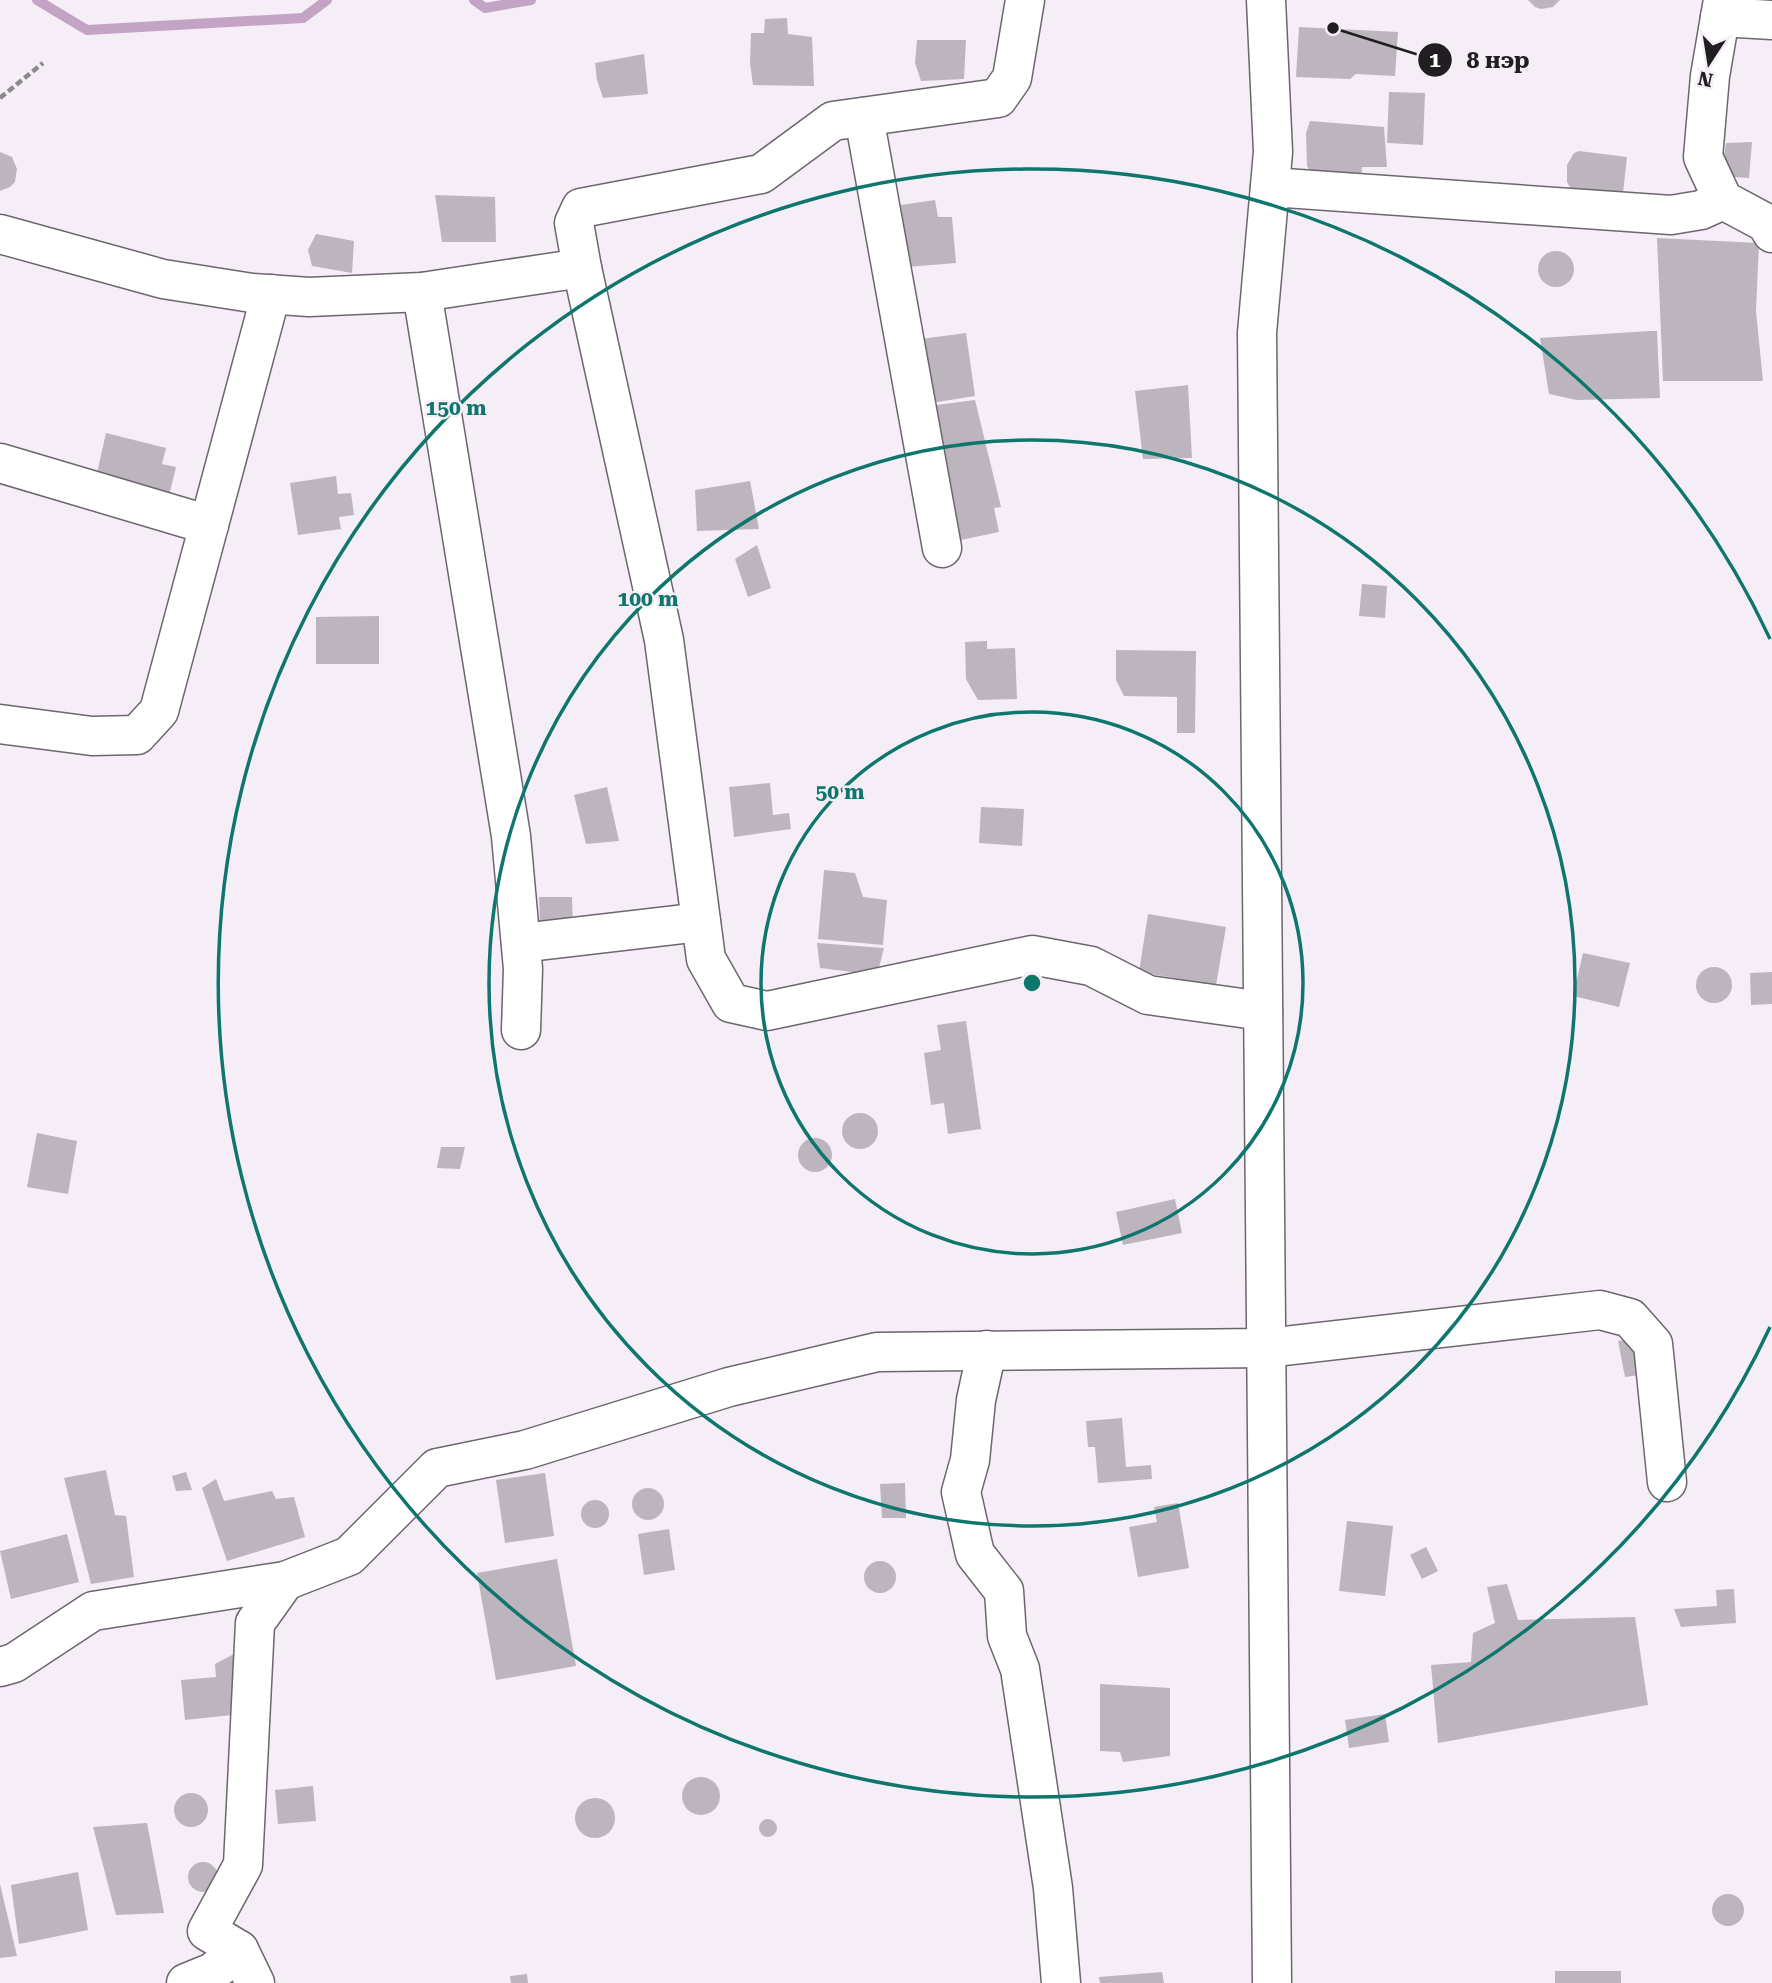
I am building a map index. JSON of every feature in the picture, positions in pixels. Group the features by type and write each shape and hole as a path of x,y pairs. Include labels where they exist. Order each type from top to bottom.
{"street":[{"path":"1025,0 1012,78 998,98 833,121 761,174 581,208 574,223 664,640 706,959 731,1003 767,1011 1032,955 1091,966 1148,995 1263,1011"},
{"path":"1266,0 1273,152 1257,334 1272,1983"},
{"path":"1772,20 1721,8 1710,76 1703,157 1723,200 1766,223 1772,233"},
{"path":"864,117 942,548"},
{"path":"1270,187 1671,215 1701,210 1723,200"},
{"path":"0,234 163,279 252,293 309,297 422,292 582,268"},
{"path":"422,292 511,836 523,969 521,1030"},
{"path":"0,724 92,736 137,735 159,711 271,293"},
{"path":"0,463 209,525"},
{"path":"521,943 701,922"},
{"path":"0,1667 14,1663 93,1611 285,1581 349,1556 438,1468 524,1450 729,1387 877,1352 1266,1348 1600,1310 1630,1318 1653,1344 1667,1482"},
{"path":"987,1350 976,1400 970,1460 961,1492 975,1554 1004,1591 1007,1636 1020,1669 1053,1888 1061,1983"},
{"path":"247,1966 207,1931 243,1865 255,1623 285,1581"},
{"path":"186,1983 213,1972 247,1966"}],"path":[{"path":"0,98 44,63"}],"building":[{"path":"1528,0 1560,0 1553,7 1541,9"},
{"path":"787,18 788,34 812,37 814,86 753,85 750,63 751,33 764,33 765,19"},
{"path":"1299,27 1398,32 1395,76 1356,74 1350,79 1296,77"},
{"path":"917,40 966,40 964,79 921,81 915,63"},
{"path":"644,54 648,94 603,98 595,63"},
{"path":"1389,92 1425,93 1423,145 1387,143"},
{"path":"1310,121 1384,127 1387,167 1362,167 1361,179 1314,179 1307,166 1306,133"},
{"path":"1752,142 1749,178 1721,176 1726,143"},
{"path":"1579,151 1627,157 1622,202 1576,197 1567,182 1567,165 1574,153"},
{"path":"0,152 12,157 17,169 15,182 0,191"},
{"path":"435,195 495,197 496,242 442,242"},
{"path":"935,200 938,217 952,217 956,263 907,267 901,205"},
{"path":"316,234 354,241 352,273 312,266 308,250"},
{"path":"1657,238 1759,243 1756,311 1763,381 1663,381"},
{"path":"1556,251 1569,256 1574,269 1569,282 1556,287 1543,282 1538,269 1543,256"},
{"path":"1657,331 1660,398 1577,400 1549,394 1540,338"},
{"path":"966,333 975,396 931,403 921,339"},
{"path":"1188,385 1192,458 1143,459 1135,391"},
{"path":"975,400 1001,507 994,508 999,532 951,542 921,407"},
{"path":"106,433 166,448 162,464 176,467 168,500 95,482"},
{"path":"336,476 338,494 351,493 354,515 339,517 341,529 298,535 290,483"},
{"path":"750,481 759,529 697,531 695,490"},
{"path":"757,545 771,588 748,597 735,559"},
{"path":"1362,584 1387,586 1385,618 1359,616"},
{"path":"379,616 379,664 316,664 316,617"},
{"path":"987,641 987,649 1015,648 1017,699 978,700 966,679 965,642"},
{"path":"1116,650 1196,651 1195,733 1177,733 1177,697 1124,696 1116,680"},
{"path":"770,783 773,815 789,813 791,829 734,837 729,787"},
{"path":"607,787 619,841 586,844 574,795"},
{"path":"981,807 1024,809 1022,846 979,843"},
{"path":"824,870 855,873 863,897 887,900 883,945 818,939"},
{"path":"539,897 572,897 573,933 540,929"},
{"path":"1148,914 1226,927 1216,985 1139,972"},
{"path":"817,943 884,948 877,975 820,968"},
{"path":"1583,953 1630,963 1619,1007 1573,996"},
{"path":"1714,967 1727,972 1732,985 1727,998 1714,1003 1701,998 1696,985 1701,972"},
{"path":"1772,972 1772,1004 1751,1005 1750,973"},
{"path":"966,1021 981,1129 948,1134 944,1103 931,1105 924,1053 941,1050 937,1025"},
{"path":"860,1113 873,1118 878,1131 873,1144 860,1149 847,1144 842,1131 847,1118"},
{"path":"37,1133 77,1141 68,1194 27,1187"},
{"path":"815,1138 827,1143 832,1155 827,1167 815,1172 803,1167 798,1155 803,1143"},
{"path":"441,1147 465,1147 460,1169 437,1168"},
{"path":"1175,1199 1182,1233 1123,1245 1116,1212"},
{"path":"1632,1339 1639,1375 1625,1377 1618,1341"},
{"path":"1122,1418 1126,1467 1151,1465 1152,1479 1098,1483 1095,1447 1088,1447 1086,1421"},
{"path":"106,1470 115,1515 126,1516 134,1577 91,1584 64,1478"},
{"path":"186,1472 192,1490 176,1491 172,1476"},
{"path":"545,1473 554,1536 505,1543 496,1480"},
{"path":"216,1479 224,1501 272,1491 276,1499 294,1497 305,1537 227,1561 202,1488"},
{"path":"905,1483 906,1518 882,1518 880,1484"},
{"path":"648,1488 659,1493 664,1504 659,1515 648,1520 637,1515 632,1504 637,1493"},
{"path":"595,1500 605,1504 609,1514 605,1524 595,1528 585,1524 581,1514 585,1504"},
{"path":"1178,1503 1189,1568 1138,1577 1129,1527 1157,1522 1154,1507"},
{"path":"1347,1521 1393,1526 1385,1596 1339,1591"},
{"path":"669,1529 675,1570 644,1575 638,1534"},
{"path":"67,1534 79,1582 11,1599 0,1551"},
{"path":"1426,1547 1438,1571 1422,1579 1410,1555"},
{"path":"557,1559 576,1666 496,1680 477,1573"},
{"path":"880,1561 892,1565 896,1577 892,1589 880,1593 868,1589 864,1577 868,1565"},
{"path":"1507,1584 1518,1620 1635,1617 1648,1705 1438,1743 1431,1665 1471,1662 1473,1633 1495,1623 1487,1587"},
{"path":"1734,1589 1736,1623 1681,1627 1674,1609 1717,1606 1716,1590"},
{"path":"234,1654 241,1714 185,1720 181,1680 216,1677 215,1664"},
{"path":"1100,1684 1170,1688 1170,1756 1123,1762 1120,1752 1100,1751"},
{"path":"1385,1714 1389,1742 1349,1748 1345,1720"},
{"path":"701,1777 715,1782 720,1796 715,1810 701,1815 687,1810 682,1796 687,1782"},
{"path":"313,1786 316,1821 278,1824 275,1790"},
{"path":"191,1793 203,1798 208,1810 203,1822 191,1827 179,1822 174,1810 179,1798"},
{"path":"595,1798 603,1799 609,1804 614,1810 614,1826 609,1832 603,1837 595,1838 587,1837 581,1832 576,1826 575,1818 576,1810 581,1804 587,1799"},
{"path":"764,1819 772,1819 777,1828 775,1835 764,1837 759,1832 759,1824"},
{"path":"147,1823 164,1913 116,1915 93,1827"},
{"path":"203,1862 209,1863 217,1871 217,1883 209,1891 203,1892 197,1891 189,1883 188,1877 189,1871 197,1863"},
{"path":"78,1872 88,1930 19,1944 11,1885"},
{"path":"0,1884 17,1956 0,1958"},
{"path":"1728,1894 1739,1899 1744,1910 1739,1921 1728,1926 1717,1921 1712,1910 1717,1899"},
{"path":"1555,1971 1621,1971 1621,1983 1555,1983"},
{"path":"1162,1972 1164,1983 1100,1983 1099,1977"},
{"path":"527,1974 528,1983 511,1983 510,1976"}],"waterway":[{"path":"37,0 87,30 303,18 327,0"},
{"path":"474,0 485,8 531,0"}],"place":[{"name":"8 нэр","path":"1333,28"}]}
